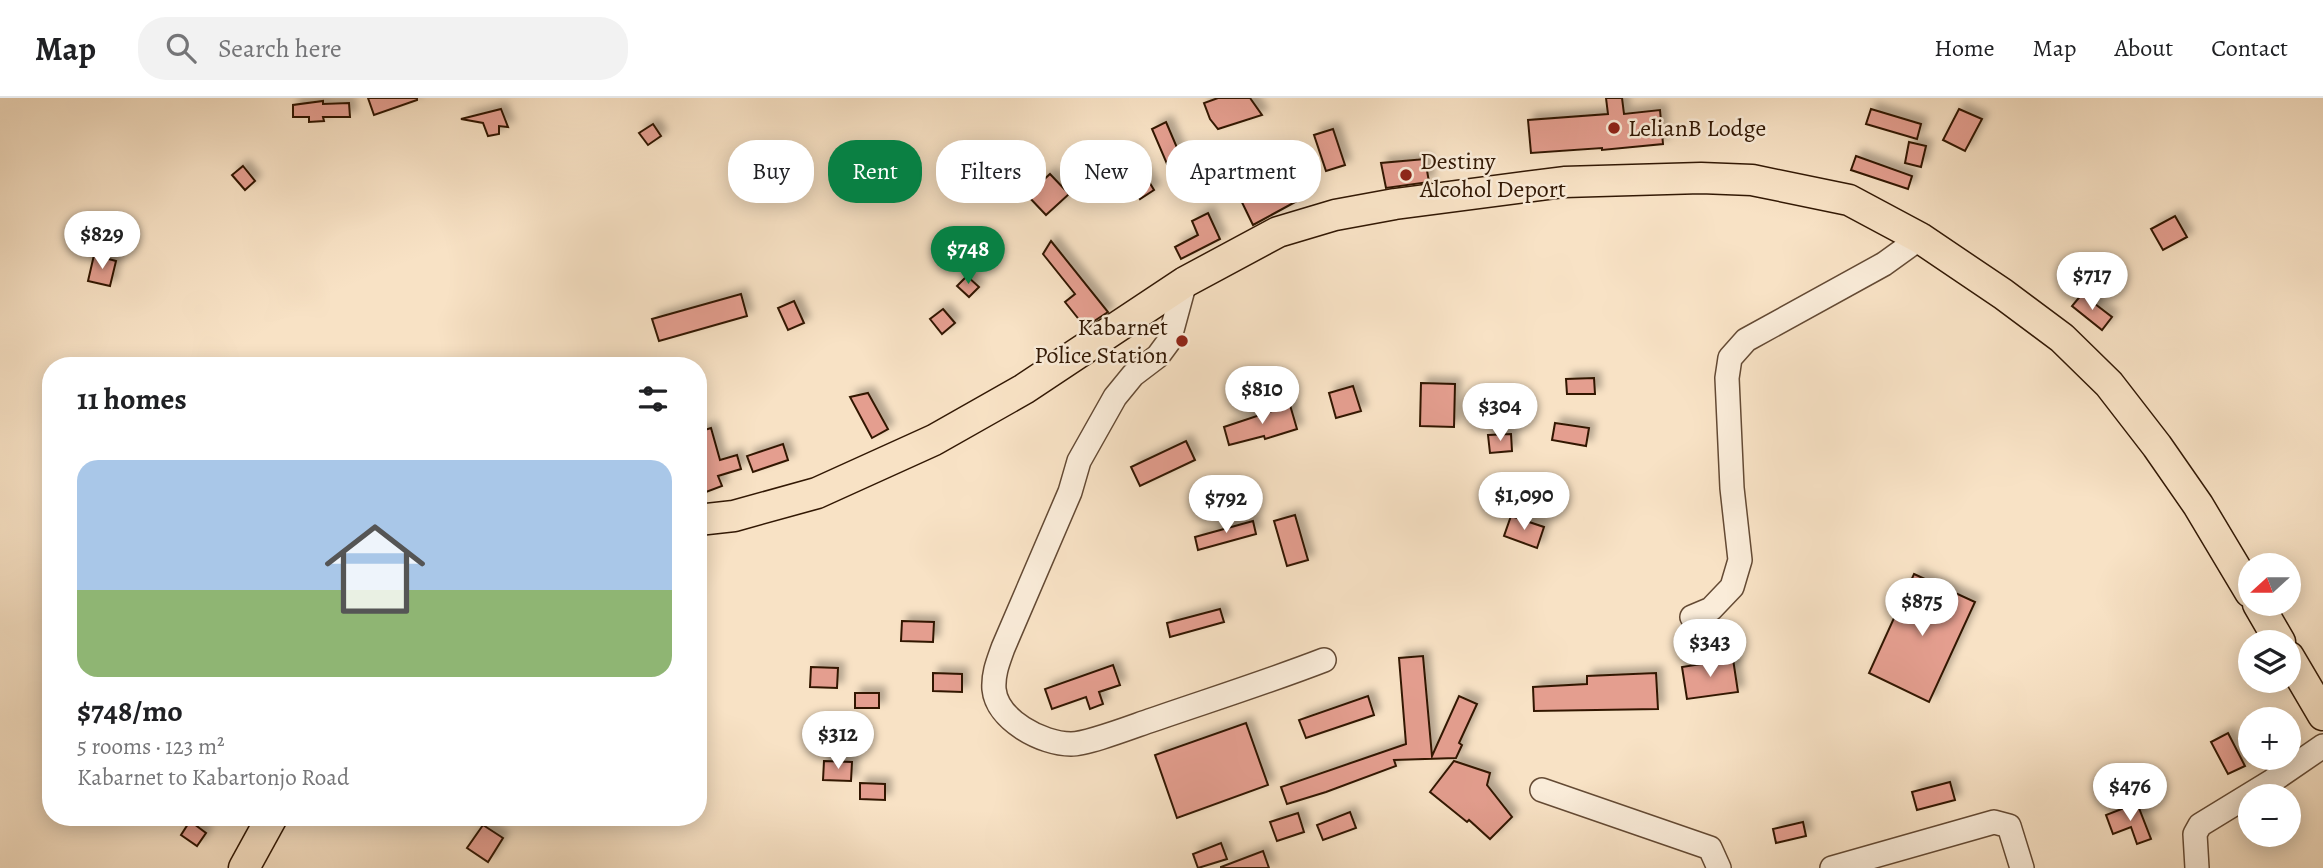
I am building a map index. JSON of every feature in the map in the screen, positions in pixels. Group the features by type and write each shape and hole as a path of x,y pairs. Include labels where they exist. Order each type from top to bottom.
{"main road":[{"path":"707,519 734,516 817,493 934,440 1024,389 1185,282 1278,232 1335,215 1395,204 1564,182 1701,178 1752,180 1849,200 1920,238 2003,294 2062,338 2109,384 2198,505 2238,572"},
{"path":"2301,677 2323,715"},
{"path":"244,868 267,826"}],"street":[{"path":"1692,617 1711,609 1732,586 1740,559 1728,424 1727,378 1730,358 1746,340 1884,264 1920,238"},
{"path":"1185,282 1169,341 1158,356 1133,375 1115,397 1079,461 1070,492 1003,648 995,671 994,692 1002,708 1023,730 1045,741 1072,744 1129,728 1324,660"},
{"path":"2197,868 2195,834 2200,825 2323,746"},
{"path":"1542,790 1710,848 1720,868"},
{"path":"1832,868 1994,822 2009,826 2022,868"}],"building":[{"path":"368,98 417,98 417,100 374,115"},
{"path":"1218,98 1250,98 1262,115 1218,129 1210,119 1204,103"},
{"path":"1606,98 1622,98 1624,114 1660,110 1663,144 1531,153 1528,120 1608,114"},
{"path":"323,101 323,104 349,103 350,117 323,117 324,121 309,122 309,117 293,117 293,105"},
{"path":"501,109 508,127 499,126 499,134 488,136 483,123 461,119"},
{"path":"1871,109 1921,124 1917,139 1866,124"},
{"path":"1959,109 1982,119 1965,151 1943,140"},
{"path":"1166,122 1174,140 1166,140 1166,162 1152,129"},
{"path":"653,124 661,136 648,145 639,133"},
{"path":"1333,129 1345,165 1326,171 1321,156 1321,140 1316,140 1314,135"},
{"path":"1909,142 1926,146 1921,167 1905,163"},
{"path":"1856,156 1912,176 1908,189 1851,170"},
{"name":"Destiny Alcohol Deport","path":"1425,159 1429,182 1386,188 1381,163"},
{"path":"243,166 255,181 245,190 232,175"},
{"path":"1050,174 1060,185 1060,202 1046,215 1035,203 1046,203 1046,178"},
{"path":"1242,203 1293,203 1253,225"},
{"path":"1208,213 1220,239 1181,259 1175,247 1198,235 1192,221"},
{"path":"2175,216 2187,237 2163,250 2151,229"},
{"path":"1051,241 1108,312 1085,327 1065,302 1075,294 1043,254"},
{"path":"94,255 116,261 110,286 88,281"},
{"path":"967,276 979,287 969,297 957,286"},
{"path":"741,294 747,316 659,341 652,319"},
{"path":"2082,294 2112,317 2102,330 2072,306"},
{"path":"794,301 804,323 788,330 778,308"},
{"path":"943,309 955,323 942,334 930,319"},
{"path":"1594,378 1595,394 1567,394 1566,379"},
{"path":"1421,383 1455,384 1454,427 1420,426"},
{"path":"1353,386 1361,411 1336,418 1329,393"},
{"path":"868,393 888,429 872,438 850,397"},
{"path":"1290,405 1297,429 1265,439 1264,436 1229,445 1224,427"},
{"path":"1555,423 1589,428 1586,446 1552,440"},
{"path":"711,428 720,460 737,455 741,469 718,476 722,486 707,492 707,429"},
{"path":"1511,434 1512,451 1490,453 1488,435"},
{"path":"1186,441 1195,460 1140,486 1131,467"},
{"path":"783,444 788,460 753,472 747,456"},
{"path":"1295,515 1308,560 1287,566 1274,521"},
{"path":"1511,516 1544,527 1537,548 1504,536"},
{"path":"1253,521 1256,534 1198,550 1195,537"},
{"path":"1914,574 1975,602 1929,702 1869,673"},
{"path":"1220,609 1224,622 1170,637 1167,623"},
{"path":"902,621 934,622 933,642 901,641"},
{"path":"1423,656 1432,756 1459,696 1477,704 1459,743 1462,745 1456,758 1394,760 1396,766 1287,804 1281,787 1406,744 1399,658"},
{"path":"1733,659 1738,692 1687,699 1682,667"},
{"path":"1113,665 1120,685 1099,692 1103,704 1090,709 1086,697 1052,709 1045,689"},
{"path":"811,667 838,668 837,688 810,687"},
{"path":"933,673 962,674 962,692 933,691"},
{"path":"1656,673 1658,709 1534,711 1533,687 1587,684 1587,676"},
{"path":"855,693 879,693 879,708 855,708"},
{"path":"1368,696 1374,715 1306,738 1299,720"},
{"path":"1246,723 1268,785 1177,818 1155,755"},
{"path":"2228,733 2238,752 2238,769 2228,774 2211,742"},
{"path":"824,761 852,762 851,781 823,780"},
{"path":"1454,761 1490,773 1487,785 1512,817 1490,839 1430,792"},
{"path":"1950,782 1955,800 1917,810 1912,792"},
{"path":"860,783 885,784 885,800 860,799"},
{"path":"2137,803 2151,839 2137,844 2131,827 2113,834 2106,815"},
{"path":"1350,812 1356,828 1323,840 1317,825"},
{"path":"1298,813 1304,832 1277,841 1270,822"},
{"path":"1803,822 1806,836 1776,843 1773,829"},
{"path":"187,826 197,826 206,833 197,846 181,835"},
{"path":"482,826 503,838 488,862 467,848"},
{"path":"1221,843 1227,859 1198,868 1193,854"},
{"path":"1263,851 1269,868 1221,868 1221,867"}],"place":[{"name":"LelianB Lodge","path":"1614,128"},
{"name":"Destiny Alcohol Deport","path":"1406,175"},
{"name":"Kabarnet Police Station","path":"1182,341"}]}
